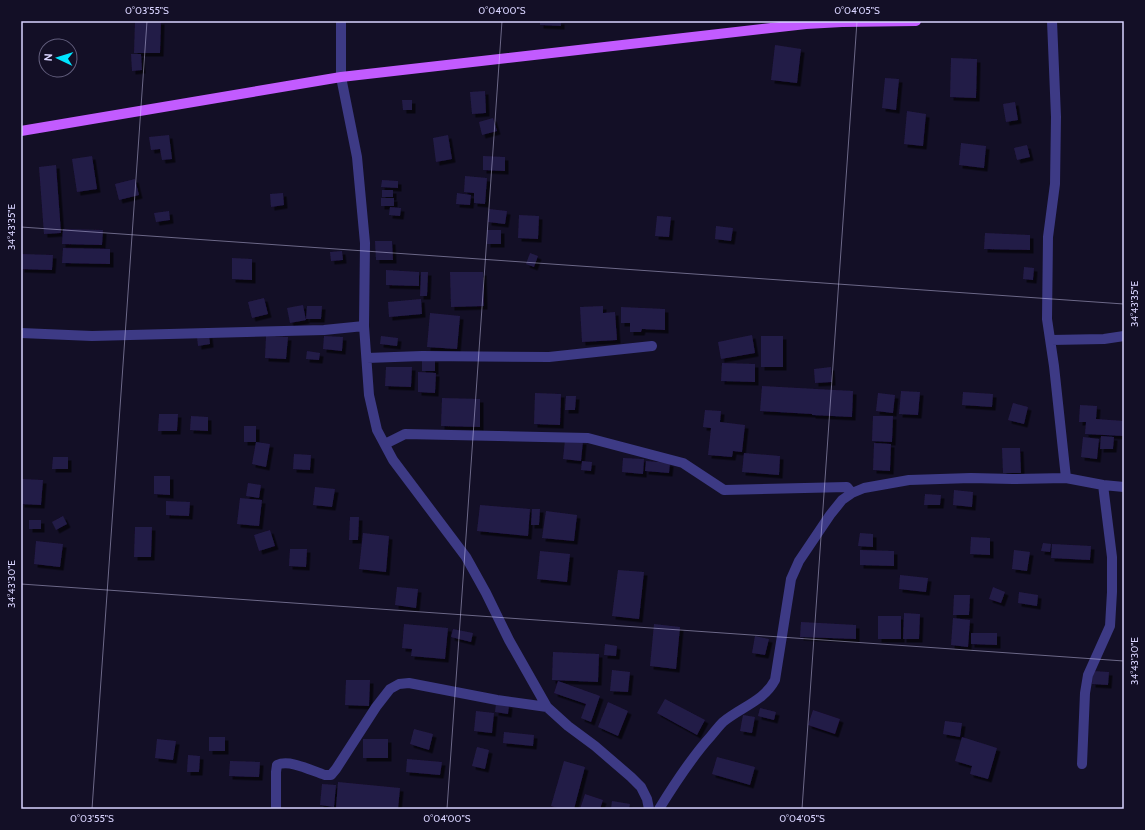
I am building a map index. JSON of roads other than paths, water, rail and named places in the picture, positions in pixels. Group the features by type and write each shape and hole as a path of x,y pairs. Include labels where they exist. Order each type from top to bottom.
{"main road":[{"path":"21,131 341,77 806,24 842,21 916,21"}],"street":[{"path":"341,21 341,77 357,157 365,243 364,326 369,395 377,430 393,460 466,557 509,640 547,707 568,726 632,777 641,787 647,799 649,809"},
{"path":"1052,21 1056,117 1055,184 1048,237 1048,318 1066,478"},
{"path":"21,333 92,336 324,330 364,326"},
{"path":"1051,340 1104,339 1124,336"},
{"path":"367,358 422,356 549,358 652,346"},
{"path":"385,444 405,434 588,438 682,463 724,490 847,487 852,493"},
{"path":"660,809 677,780 700,748 723,722 764,696 775,680 791,579 799,561 830,515 842,500 852,493 864,488 910,480 972,478 1066,478 1103,485 1124,487"},
{"path":"1082,764 1085,693 1088,675 1110,626 1112,557 1103,485"},
{"path":"276,809 276,772 278,765 283,762 291,763 325,775 331,775 376,707 390,689 399,684 409,682 497,700 547,707"}]}
